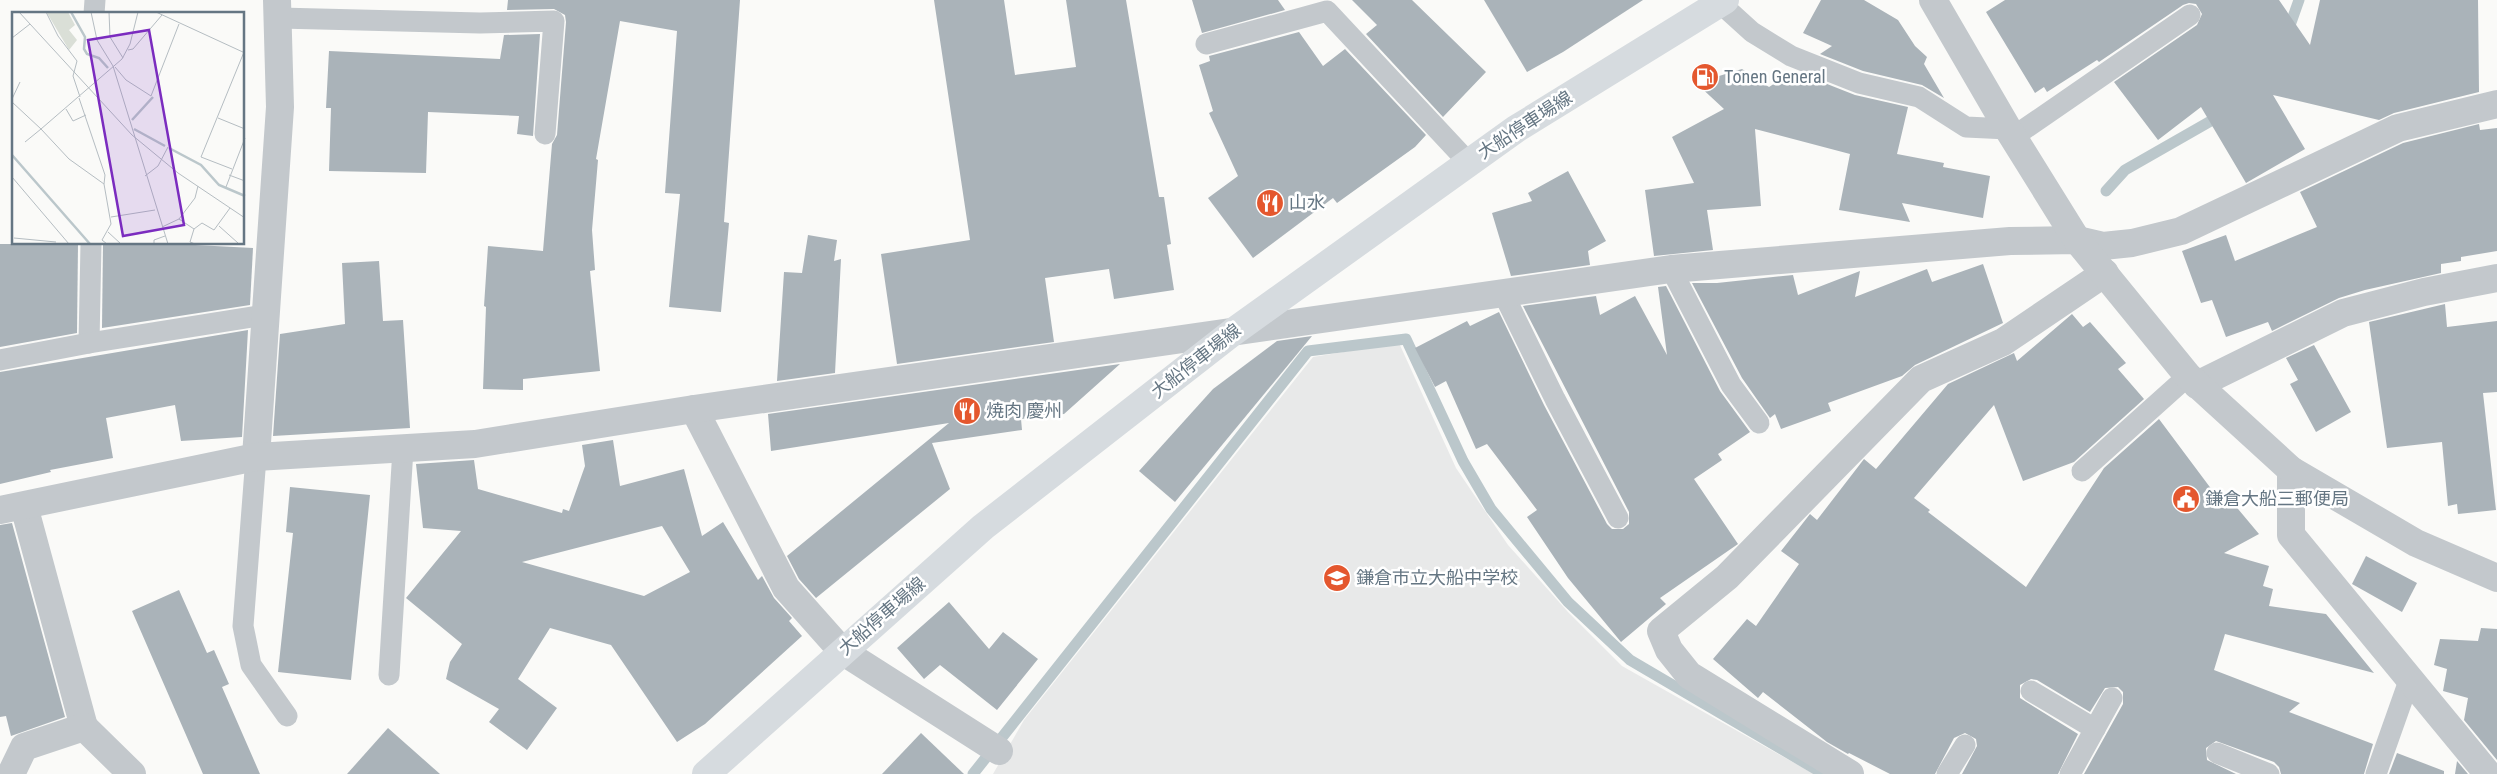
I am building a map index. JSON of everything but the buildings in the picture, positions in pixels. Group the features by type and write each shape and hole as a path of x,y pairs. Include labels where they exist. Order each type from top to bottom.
{"main road":[{"name":"大船停車場線","path":"706,774 983,527 1233,332 1516,129 1723,1"}],"street":[{"path":"1933,0 2010,133 2077,240 2193,380 2291,470 2416,543 2497,578"},
{"path":"256,457 280,107 278,9"},
{"path":"132,774 84,728 12,508 256,457 475,444 694,409 1671,269 2010,241 2077,240 2103,246 2132,243 2181,231 2398,128 2497,104"},
{"path":"1850,774 1689,675 1669,650 1662,631 1727,577 1921,379 2003,342 2104,273"},
{"path":"2193,380 2343,313 2424,292 2497,278"},
{"path":"694,409 786,588 842,651 999,751"},
{"path":"2291,470 2292,535 2488,774"},
{"path":"11,774 24,747 84,728"}],"lane":[{"path":"1723,1 1752,32 1790,56 1859,83 1919,97 1966,127 2010,133 2190,15"},
{"path":"278,9 480,23 554,21 545,134"},
{"path":"1206,44 1327,11 1468,162"},
{"path":"89,343 91,245"},
{"path":"1671,269 1731,385 1759,423"},
{"path":"1502,293 1618,518"},
{"path":"0,360 89,343 266,315"},
{"path":"2082,471 2193,380"},
{"path":"389,675 403,449"},
{"path":"256,457 243,626 251,665 287,716"},
{"path":"2376,774 2410,678"},
{"path":"2032,691 2095,729"},
{"path":"2070,774 2112,698"},
{"path":"1947,774 1965,745"},
{"path":"2217,753 2269,774"}],"shaded area":[{"name":"鎌倉市立大船中学校","path":"1399,343 1456,468 1508,545 1568,612 1622,666 1814,774 993,774 1024,720 1313,357"}],"waterway":[{"path":"2287,34 2299,0"},
{"path":"2106,191 2125,170 2223,114"},
{"path":"973,774 1308,351 1406,339 1463,461 1491,509 1568,602 1630,660 1824,774"}],"place":[{"name":"Tonen General","path":"1705,77"},
{"name":"山水","path":"1270,203"},
{"name":"焼肉 慶州","path":"967,411"},
{"name":"鎌倉大船三郵便局","path":"2186,499"},
{"name":"鎌倉市立大船中学校","path":"1337,578"}]}
